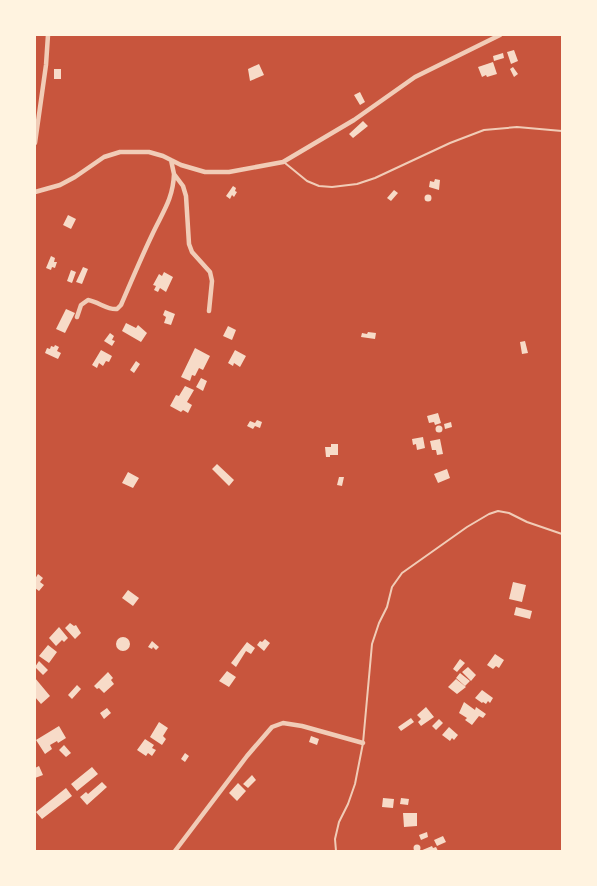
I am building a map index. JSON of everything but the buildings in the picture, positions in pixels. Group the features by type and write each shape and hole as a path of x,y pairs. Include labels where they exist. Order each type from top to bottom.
{"street":[{"path":"35,143 46,65 48,35"},
{"path":"35,192 60,185 104,157 120,152 149,152 205,172 229,172 283,162 354,120 415,78 500,35"},
{"path":"77,317 81,305 88,300 112,310 117,309 121,305 153,233 166,209 173,189 174,174 171,160"},
{"path":"174,174 183,186 186,196 189,244 192,252 210,272 212,281 208,311"},
{"path":"175,851 247,756 272,727 283,723 302,726 363,743"}],"lane":[{"path":"283,162 307,181 320,186 332,187 357,184 383,175 450,143 484,130 517,127 562,131"},
{"path":"336,851 335,839 339,822 355,784 363,743 372,644 387,607 392,587 402,573 467,527 498,511 562,534"}]}
